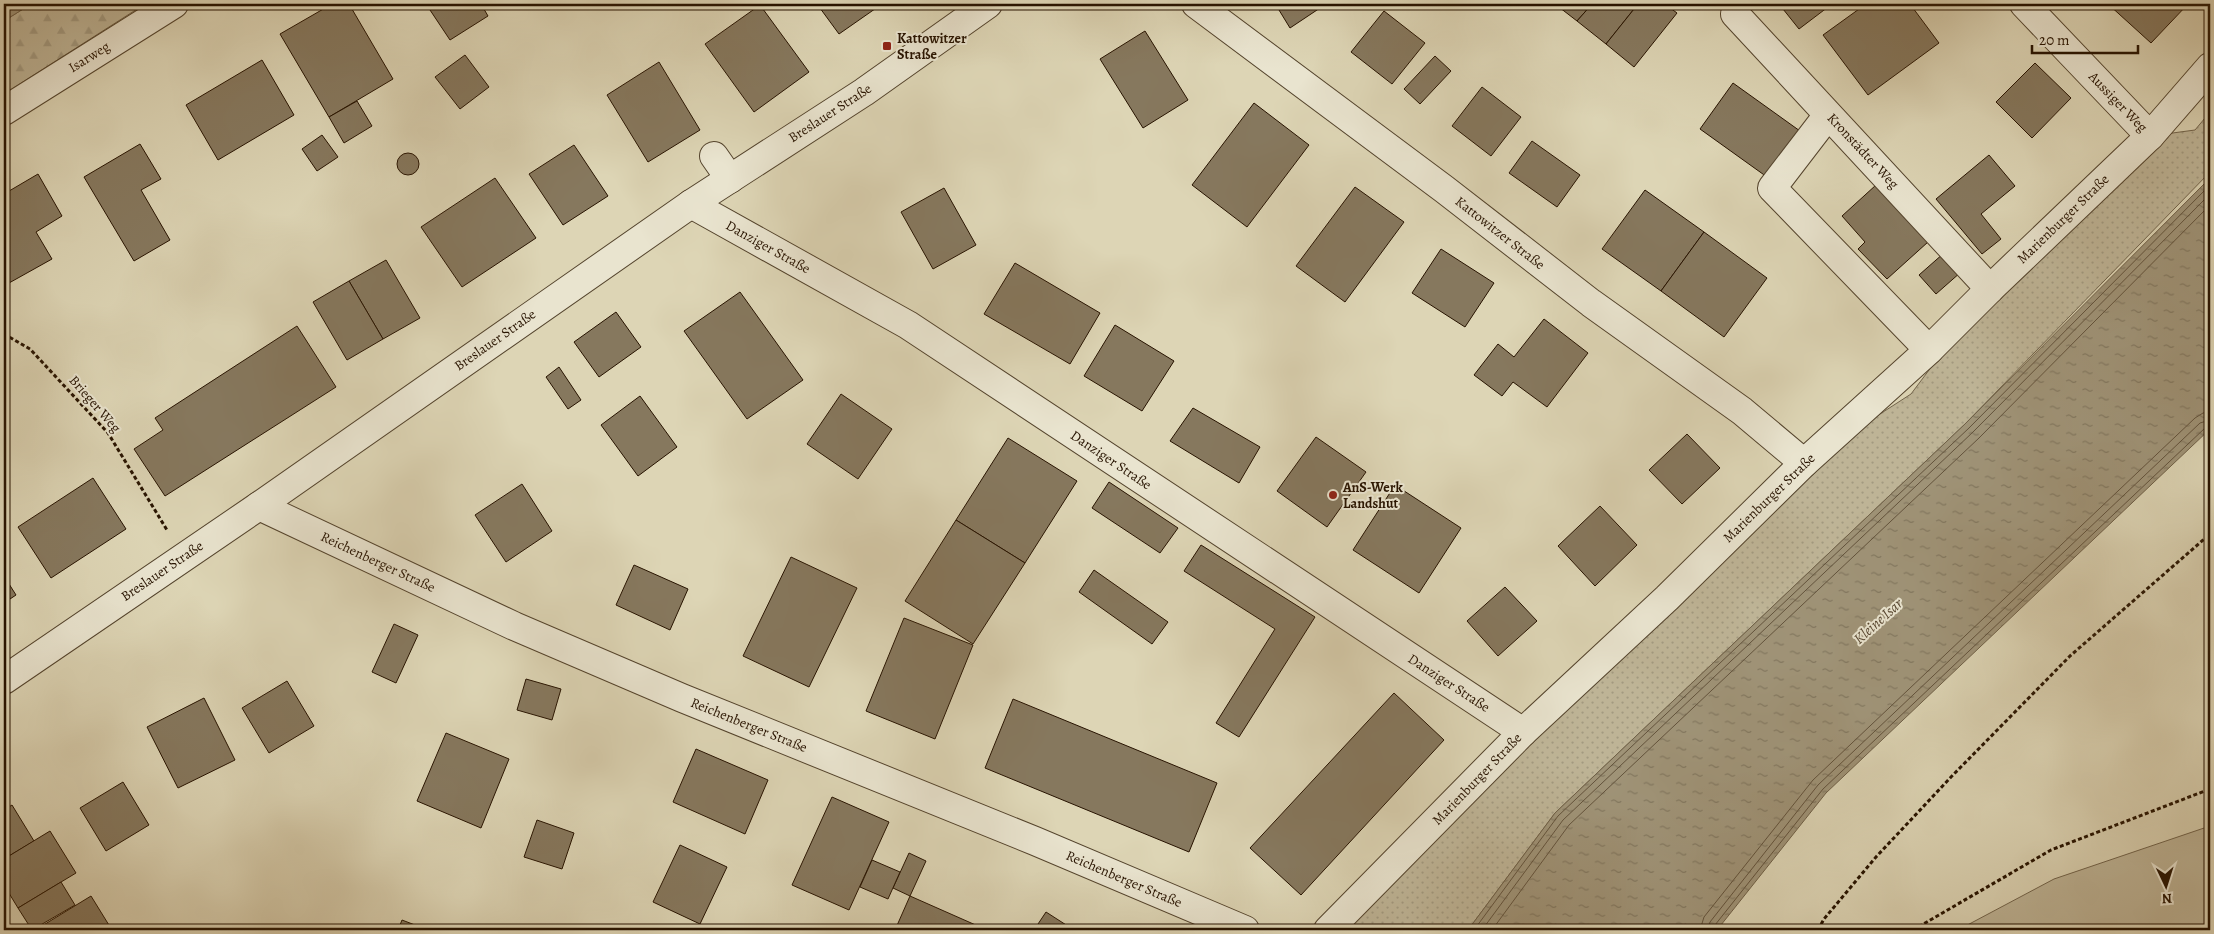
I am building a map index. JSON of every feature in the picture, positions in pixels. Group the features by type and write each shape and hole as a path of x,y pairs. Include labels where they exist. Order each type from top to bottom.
{"street":[{"name":"Isarweg","path":"4,111 174,4"},
{"name":"Breslauer Straße","path":"4,680 183,556 259,506 691,204 864,92 988,4"},
{"name":"Kattowitzer Straße","path":"1196,4 1444,189 1591,303 1742,411 1804,463"},
{"name":"Aussiger Weg","path":"2024,4 2150,136"},
{"name":"Kronstädter Weg","path":"1735,14 1990,289"},
{"name":"Marienburger Straße","path":"1328,930 1522,732 1666,598 1804,463 1929,350 2150,136 2210,67"},
{"path":"1828,114 1772,188 1929,350"},
{"path":"714,156 730,179"},
{"name":"Danziger Straße","path":"691,204 908,325 1522,732"},
{"name":"Reichenberger Straße","path":"259,506 514,626 673,694 1035,840 1245,930"}],"path":[{"name":"Brieger Weg","path":"4,334 30,349 108,433 183,556"},
{"path":"1818,930 1824,918 1876,857 2070,656 2210,534"},
{"path":"1913,930 2051,850 2210,789"}],"green space":[{"path":"31,4 145,4 4,94 4,21"},
{"path":"2210,112 2210,172 1965,424 1555,813 1468,930 1328,930 1804,463 1911,394 1990,289 2150,136 2195,130"},
{"path":"2210,826 2210,930 1958,930 2054,879"}],"water":[{"path":"4,4 31,4 4,21"},
{"name":"Kleine Isar","path":"2210,178 2210,429 1826,793 1717,930 1468,930 1555,813 1965,424"}],"building":[{"path":"332,4 349,4 393,79 329,117 280,34"},
{"path":"426,4 481,4 488,16 450,40"},
{"path":"817,4 882,4 839,34"},
{"path":"1286,4 1326,4 1290,28 1279,10"},
{"path":"1555,4 1592,4 1577,21"},
{"path":"1592,4 1638,4 1606,44 1577,21"},
{"path":"1638,4 1665,4 1677,13 1634,67 1606,44"},
{"path":"1779,4 1832,4 1799,29"},
{"path":"1866,4 1910,4 1939,43 1868,95 1823,35"},
{"path":"2108,4 2188,4 2151,43"},
{"path":"760,5 809,72 754,112 705,44"},
{"path":"1384,11 1425,43 1392,84 1351,52"},
{"path":"1145,31 1188,100 1143,128 1100,59"},
{"path":"465,55 489,87 460,109 435,77"},
{"path":"1435,56 1451,71 1420,104 1404,89"},
{"path":"262,60 294,115 218,160 186,105"},
{"path":"659,62 700,130 648,162 607,95"},
{"path":"2035,63 2071,98 2032,138 1996,102"},
{"path":"1733,83 1800,131 1767,177 1700,129"},
{"path":"1482,87 1521,117 1491,156 1452,126"},
{"path":"357,101 372,126 344,143 329,117"},
{"path":"1254,103 1309,145 1247,227 1192,185"},
{"path":"322,135 338,157 317,171 302,149"},
{"path":"1532,141 1580,175 1557,207 1509,173"},
{"path":"140,144 161,179 141,190 170,240 134,261 84,177"},
{"path":"574,145 608,196 563,225 529,174"},
{"path":"408,153 416,156 419,164 416,172 408,175 400,172 397,164 400,156"},
{"path":"1989,155 2015,186 1981,214 2001,239 1982,254 1936,199"},
{"path":"38,174 62,216 36,232 52,259 9,283 4,274 4,194"},
{"path":"495,178 536,238 462,287 421,227"},
{"path":"1876,185 1928,242 1887,279 1858,249 1865,242 1842,216"},
{"path":"1355,187 1404,222 1345,302 1296,266"},
{"path":"944,188 976,245 933,269 901,212"},
{"path":"1645,190 1704,232 1661,291 1602,249"},
{"path":"1704,232 1767,278 1724,337 1661,291"},
{"path":"1441,249 1494,283 1465,327 1412,293"},
{"path":"1944,253 1961,272 1936,294 1919,275"},
{"path":"386,260 420,318 383,339 349,281"},
{"path":"1015,263 1100,313 1070,364 984,314"},
{"path":"349,281 383,339 347,360 313,302"},
{"path":"740,292 803,380 747,419 684,331"},
{"path":"616,312 641,347 599,377 574,342"},
{"path":"1544,319 1588,353 1547,407 1513,382 1502,396 1474,375 1498,344 1514,357"},
{"path":"1115,325 1174,361 1142,411 1084,376"},
{"path":"297,326 336,387 165,496 134,449 163,430 155,418"},
{"path":"559,367 581,400 568,409 546,377"},
{"path":"841,394 892,429 858,479 807,444"},
{"path":"640,396 677,447 638,476 601,425"},
{"path":"1193,408 1260,447 1239,483 1170,441"},
{"path":"1687,434 1720,468 1682,504 1649,470"},
{"path":"1316,437 1366,472 1327,527 1277,491"},
{"path":"1008,438 1077,481 1025,563 956,520"},
{"path":"93,478 126,529 51,578 18,527"},
{"path":"1109,482 1178,528 1160,553 1092,508"},
{"path":"522,484 552,531 506,562 475,515"},
{"path":"1395,485 1461,528 1419,593 1353,550"},
{"path":"1600,506 1637,545 1595,586 1558,546"},
{"path":"956,520 1025,563 973,644 905,601"},
{"path":"1201,545 1315,617 1239,737 1216,723 1275,629 1184,571"},
{"path":"791,557 857,588 809,687 743,656"},
{"path":"634,565 688,589 670,630 616,605"},
{"path":"1094,570 1168,622 1152,644 1079,592"},
{"path":"4,576 16,595 4,603"},
{"path":"1505,587 1537,621 1498,656 1467,621"},
{"path":"904,618 973,645 935,739 866,711"},
{"path":"394,624 418,635 396,683 372,672"},
{"path":"526,679 561,689 552,720 517,710"},
{"path":"287,681 314,726 269,753 242,708"},
{"path":"1394,693 1444,740 1301,895 1250,848"},
{"path":"204,698 235,760 178,788 147,727"},
{"path":"1013,699 1217,783 1189,852 985,768"},
{"path":"446,733 509,759 481,828 417,801"},
{"path":"696,749 768,780 745,834 673,802"},
{"path":"123,782 149,825 106,851 80,808"},
{"path":"832,797 889,822 849,910 792,885"},
{"path":"12,805 34,841 4,859 4,810"},
{"path":"537,820 574,833 562,869 524,857"},
{"path":"50,831 76,873 18,908 4,885 4,859"},
{"path":"680,845 727,867 700,924 653,902"},
{"path":"909,853 926,861 910,896 893,888"},
{"path":"872,860 900,872 888,899 860,887"},
{"path":"61,882 75,905 32,930 18,908"},
{"path":"91,896 112,930 37,929"},
{"path":"910,896 953,915 987,930 895,930"},
{"path":"1046,912 1074,930 1034,930"},
{"path":"402,920 428,930 398,930"}],"place":[{"name":"Kattowitzer Straße","path":"887,46"},
{"name":"AnS-Werk Landshut","path":"1333,495"}]}
